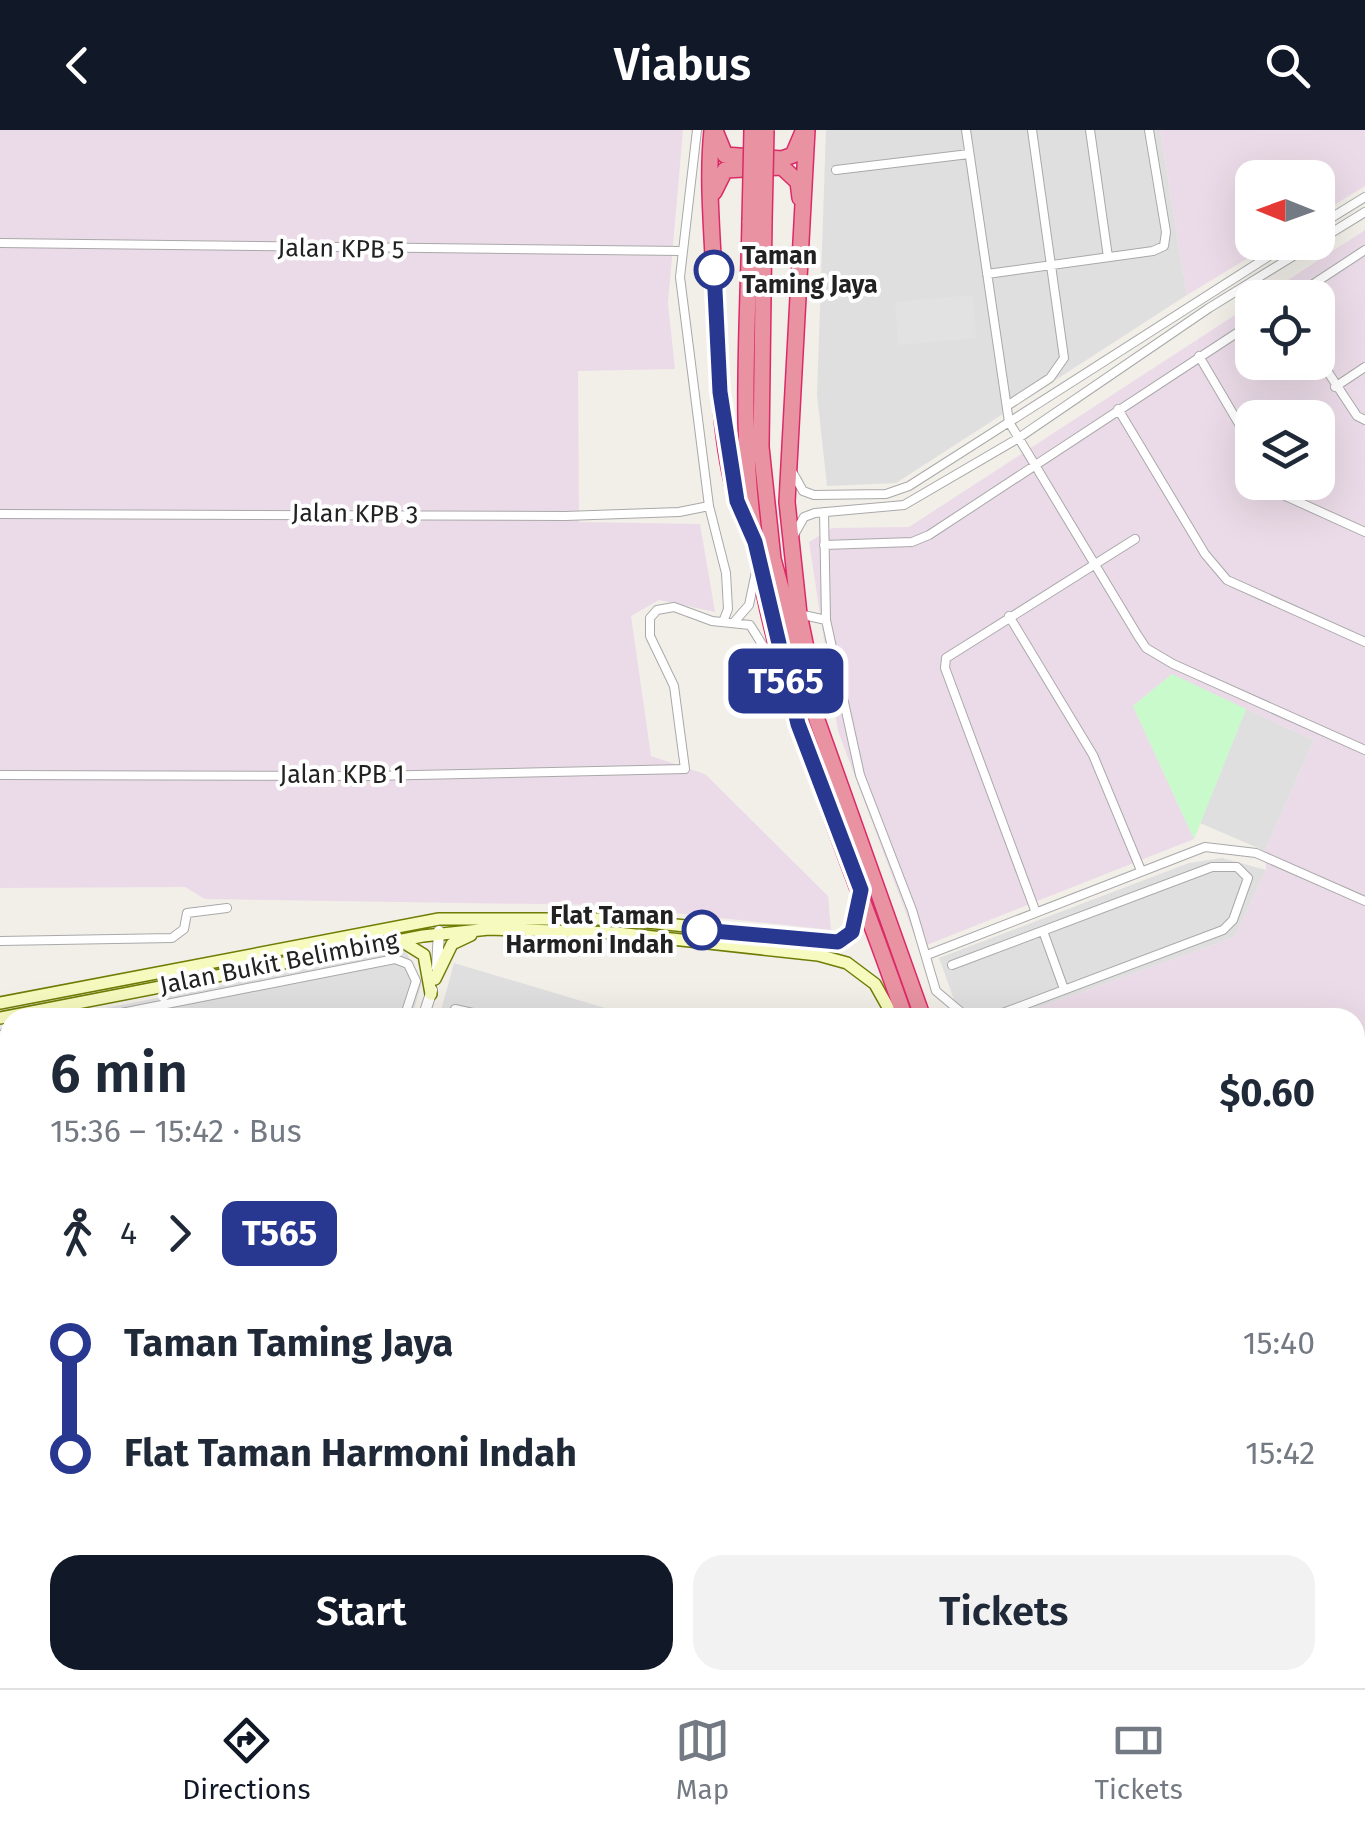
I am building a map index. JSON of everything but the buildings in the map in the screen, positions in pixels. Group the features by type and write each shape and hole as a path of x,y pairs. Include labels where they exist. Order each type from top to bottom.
{"highway":[{"path":"714,130 719,149 726,155 782,159 793,155 800,146 804,130"},
{"path":"714,130 711,216 720,392 737,501 755,542"},
{"path":"752,130 761,447 765,500 785,614 817,720 920,1008"},
{"path":"766,130 757,221 746,448 758,564 786,680 902,1008"},
{"path":"804,130 803,221 788,439 791,548 799,614 814,675 817,720"},
{"path":"711,216 714,190 726,170 782,168 798,182 803,221"}],"main road":[{"name":"Jalan Bukit Belimbing","path":"0,1002 439,918 619,919 830,943 852,932 861,890"},
{"name":"Jalan Bukit Belimbing","path":"52,1008 440,933 489,930 617,933 830,958 875,984 888,1008"},
{"path":"435,978 452,944 489,930"},
{"path":"400,941 424,955 430,994"}],"street":[{"path":"696,130 696,162 682,250 685,338 709,506 729,592 724,622 734,621 756,629 771,662 786,680"},
{"path":"966,130 1010,422 1016,439 1146,648 1365,750"},
{"path":"1007,406 1050,378 1064,358 1032,130"},
{"path":"1090,130 1108,257"},
{"path":"987,274 1164,246 1166,232 1150,130"},
{"path":"836,170 970,154"},
{"path":"1335,216 1365,197"},
{"path":"1335,231 1365,212"},
{"name":"Jalan KPB 5","path":"0,243 682,250"},
{"path":"1319,280 1365,250"},
{"path":"788,439 795,481 803,491 824,496 886,494 909,486 1264,260"},
{"path":"791,548 804,517 904,505 1016,439 1209,308 1288,260"},
{"path":"824,545 912,542 1235,334"},
{"path":"1199,356 1235,417"},
{"path":"1335,386 1365,368"},
{"path":"1331,380 1357,416 1365,420"},
{"path":"1118,409 1205,554 1228,580 1365,642"},
{"path":"1294,500 1365,532"},
{"name":"Jalan KPB 3","path":"0,514 565,516 679,512 709,506"},
{"path":"824,512 826,620 860,775 927,955 936,991 956,1008"},
{"path":"1035,910 944,668 954,649 1136,539"},
{"path":"734,621 749,604 758,564"},
{"name":"Jalan KPB 1","path":"0,774 370,776 685,770 674,686 650,636 650,618 657,610 674,607 724,622"},
{"path":"799,614 826,620"},
{"path":"1009,616 1093,755 1140,868"},
{"path":"927,955 1140,868 1205,847 1238,848 1365,901"},
{"path":"952,966 1223,864 1244,872 1246,892 1230,926 1015,1008"},
{"path":"1085,891 1094,911"},
{"path":"0,941 172,938 184,929 186,914 194,909 227,908"},
{"path":"426,1008 435,978 439,918"},
{"path":"1043,931 1064,989"},
{"path":"147,1008 395,959 408,964 416,981 409,1006 413,1008"}],"shaded area":[{"path":"0,130 683,130 668,303 675,369 578,371 579,522 700,524 715,612 659,600 631,616 651,756 705,774 828,896 831,930 600,905 205,899 185,887 0,888"},
{"name":"Taman Taming Jaya","path":"826,130 1160,130 1187,295 896,483 827,486 817,395"},
{"path":"1160,130 1365,130 1365,186 1335,205 1335,160 1235,160 1235,260 1245,260 1187,295"},
{"path":"1365,230 1365,1008 1038,1008 1235,937 1266,870 1265,851 1314,740 1171,675 1133,706 1194,839 919,948 838,731 809,542 832,528 909,527 1235,315 1235,380 1335,380 1335,280 1288,280 1319,260 1335,260 1335,250"},
{"path":"973,295 976,338 898,345 895,302"},
{"path":"1246,709 1314,740 1265,851 1200,823"},
{"path":"1222,858 1266,870 1235,937 1038,1008 957,1008 939,958 1189,863"},
{"path":"405,950 422,982 415,1008 106,1008"},
{"path":"454,963 605,1008 442,1008"}],"green space":[{"path":"1172,674 1246,709 1194,839 1133,706"}],"bus line":[{"name":"T565","path":"702,930 838,942 852,932 861,890 798,724 755,542 737,501 720,392 714,270"}],"place":[{"name":"Taman Taming Jaya","path":"714,270"},
{"name":"Flat Taman Harmoni Indah","path":"702,930"}]}
